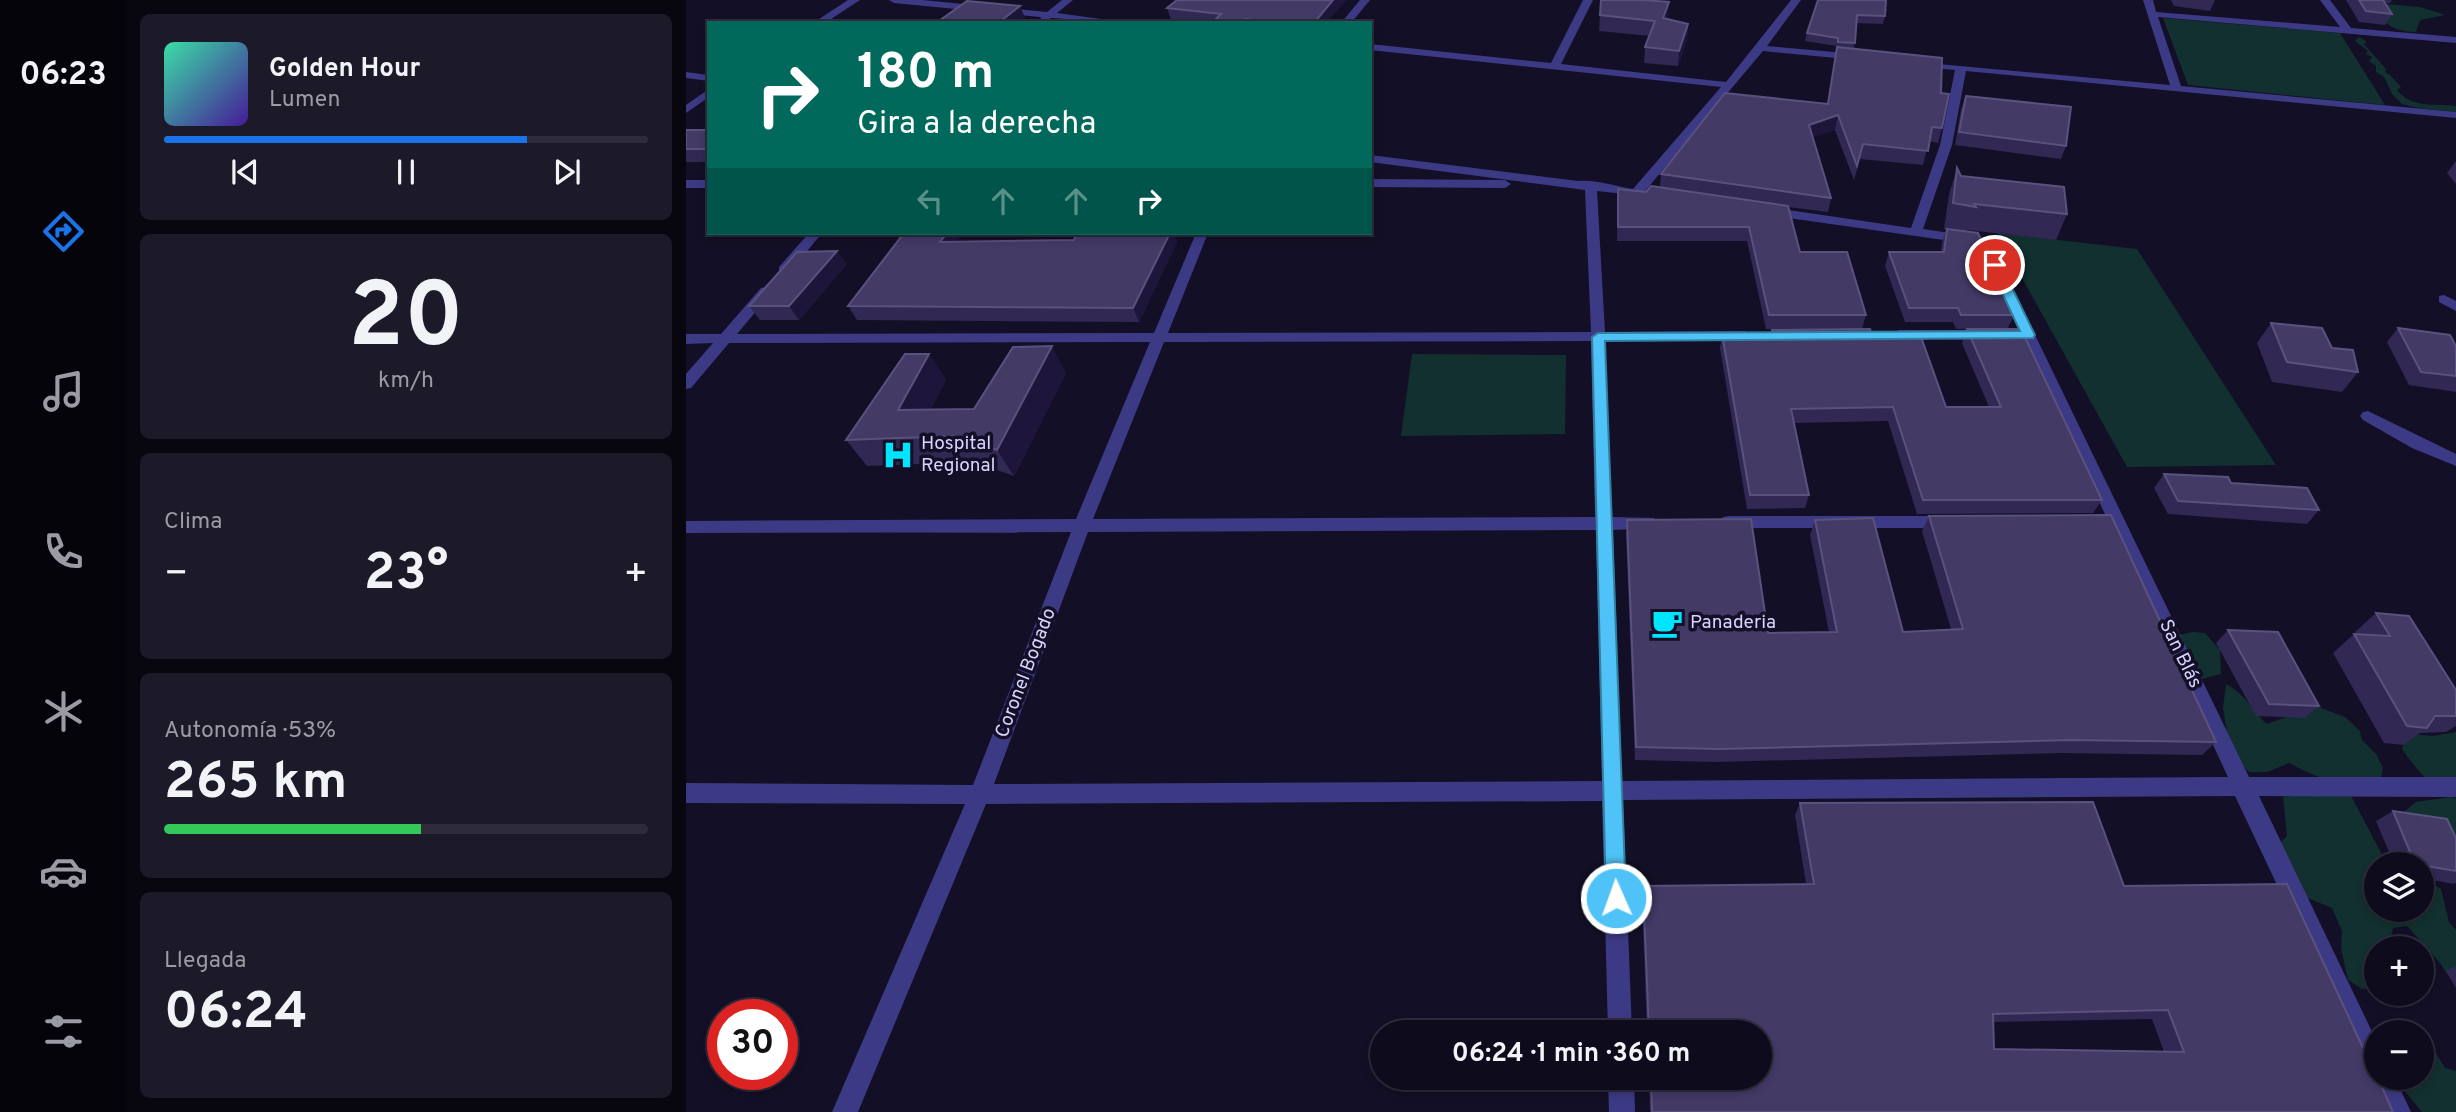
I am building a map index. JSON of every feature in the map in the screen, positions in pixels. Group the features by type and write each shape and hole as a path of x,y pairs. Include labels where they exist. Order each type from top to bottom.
{"street":[{"path":"821,21 855,0"},
{"path":"894,0 1106,21"},
{"path":"1040,21 1068,0"},
{"path":"1348,21 1365,0"},
{"path":"1555,65 1588,0"},
{"path":"1372,158 1591,184 1643,193 1796,0"},
{"path":"2148,0 2177,90"},
{"path":"2325,0 2347,30"},
{"path":"2152,14 2456,40"},
{"path":"1372,47 1727,85"},
{"path":"1760,48 1867,58"},
{"path":"1907,62 2456,115"},
{"path":"1756,209 1916,232 1947,145 1961,68"},
{"path":"686,75 707,78"},
{"path":"686,110 707,94"},
{"path":"1372,183 1591,184"},
{"path":"686,184 707,184"},
{"path":"1591,184 1620,1020"},
{"name":"San Blás","path":"1916,232 1984,242 2014,335 2244,786 2364,1041"},
{"path":"686,384 814,235"},
{"name":"Coronel Bogado","path":"845,1112 979,796 1082,525 1201,235"},
{"path":"1889,335 2014,335"},
{"path":"686,339 1765,336"},
{"path":"2368,416 2418,444 2456,460"},
{"path":"1715,523 1965,522"},
{"path":"686,527 1660,523"},
{"path":"686,793 979,796 2244,786 2456,787"},
{"path":"1621,1090 1622,1112"},
{"path":"2388,1090 2398,1112"}],"green space":[{"path":"2365,2 2420,7 2445,15 2420,20 2416,32 2400,30 2387,24"},
{"path":"2163,18 2340,33 2385,105 2188,85"},
{"path":"2359,37 2367,42 2364,44 2386,69 2385,72 2401,87 2397,90 2403,96 2416,103 2456,106 2456,112 2402,104 2392,94 2384,77 2376,72 2376,66 2369,61 2372,57 2366,54 2368,51 2355,41"},
{"path":"1997,233 2137,249 2276,465 2127,467"},
{"path":"1412,354 1566,355 1565,434 1401,436"},
{"path":"2205,633 2220,650 2221,674 2202,679 2179,660 2178,635"},
{"path":"2226,684 2238,692 2267,724 2316,706 2345,717 2360,731 2362,740 2376,754 2383,768 2380,782 2357,785 2333,782 2289,763 2267,772 2249,772 2230,752 2223,708"},
{"path":"2456,732 2456,796 2432,783 2402,749 2405,739 2411,734 2433,736"},
{"path":"2349,792 2381,852 2364,852 2364,922 2434,922 2434,885 2441,889 2449,922 2456,930 2456,979 2452,981 2434,956 2434,936 2416,936 2407,926 2393,928 2391,936 2364,936 2364,989 2348,980 2341,948 2342,931 2332,908 2293,892 2279,844 2287,836 2283,797"},
{"path":"2456,798 2456,879 2402,813 2416,802"},
{"path":"2434,1050 2445,1068 2456,1071 2456,1112 2422,1112 2404,1090 2434,1090"}],"building":[{"path":"1177,0 1333,0 1316,21 1214,21 1221,14 1167,8"},
{"path":"1601,0 1669,2 1663,18 1688,24 1679,51 1645,47 1655,21 1600,15"},
{"path":"1818,0 1886,0 1885,16 1857,15 1855,43 1838,42 1838,38 1807,33"},
{"path":"2359,0 2383,0 2392,14 2366,11"},
{"path":"967,1 1020,6 1002,20 1012,21 939,21"},
{"path":"1837,47 1942,58 1941,93 1949,94 1942,128 1932,127 1928,151 1863,144 1857,166 1838,115 1809,125 1831,198 1661,174 1725,93 1828,104"},
{"path":"1966,96 2071,107 2066,146 1959,132"},
{"path":"686,130 707,130 707,149 686,149"},
{"path":"1957,168 1961,176 2064,187 2067,214 1953,203"},
{"path":"1651,186 1788,206 1800,252 1847,252 1866,315 1769,315 1749,227 1618,227 1618,189 1646,192"},
{"path":"1947,229 1978,233 2014,315 1961,315 1958,308 1909,308 1889,252 1944,252"},
{"path":"902,235 945,235 940,242 1074,240 1076,235 1169,235 1133,308 848,306"},
{"path":"837,251 789,306 749,306 797,252"},
{"path":"2271,323 2322,328 2332,348 2353,350 2358,372 2287,362"},
{"path":"2398,328 2450,335 2456,346 2456,376 2421,372"},
{"path":"1870,329 1872,334 1920,334 1946,407 2001,407 1967,329 2021,329 2102,500 1923,500 1893,407 1791,409 1809,495 1750,495 1722,334 1773,334 1772,330"},
{"path":"1052,346 997,450 956,436 846,440 905,354 929,354 898,410 974,409 1013,347"},
{"path":"2164,474 2228,477 2231,483 2307,488 2319,510 2178,501"},
{"path":"2111,515 2216,742 2071,740 1719,749 1636,747 1627,520 1751,519 1768,633 1837,632 1815,520 1873,518 1903,632 1963,629 1929,516"},
{"path":"2376,613 2409,616 2456,690 2456,716 2435,716 2427,728 2407,726 2354,634 2390,636"},
{"path":"2228,630 2278,632 2319,706 2269,704"},
{"path":"2093,802 2124,886 2287,884 2364,1050 2364,1090 2383,1090 2393,1112 1652,1112 1651,1090 1772,1090 1772,1020 1649,1020 1643,886 1814,884 1800,803","holes":["2168,1010 2184,1052 1994,1049 1993,1014"]},
{"path":"2393,811 2447,819 2456,838 2456,871 2434,867 2434,852 2410,852"}],"place":[{"name":"Hospital Regional","path":"898,455"},
{"name":"Panaderia","path":"1667,623"}],"route":[{"path":"1616,898 1598,337 2028,335 1995,265"}]}
